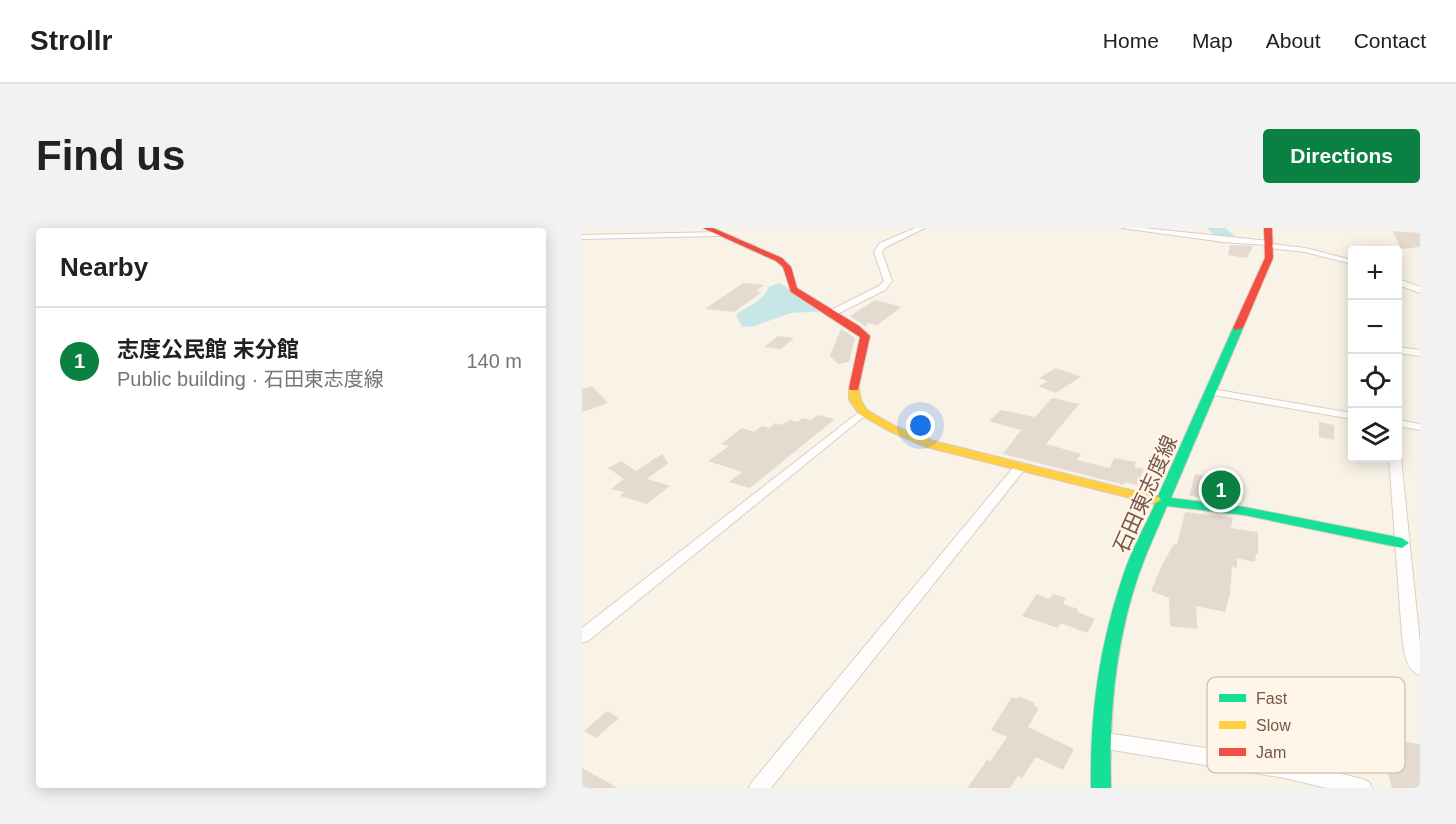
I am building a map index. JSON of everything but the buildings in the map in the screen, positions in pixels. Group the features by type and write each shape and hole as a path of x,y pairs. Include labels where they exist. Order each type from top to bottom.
{"street":[{"path":"832,313 882,288 888,281 878,252 883,245 921,228"},
{"path":"1126,228 1270,244 1348,261"},
{"name":"石田東志度線","path":"1101,788 1100,740 1109,654 1131,574 1267,264 1270,244 1268,228"},
{"path":"582,237 715,230 779,259 788,267 790,272 788,281 791,288 866,336 854,385 855,400 863,412 893,429 930,444 1145,499 1244,511 1402,543"},
{"path":"1402,283 1420,290"},
{"path":"1402,351 1420,353"},
{"path":"1212,392 1348,415"},
{"path":"582,637 863,412"},
{"path":"1402,424 1420,427"},
{"path":"1395,462 1410,635 1415,662 1420,668"},
{"path":"759,788 1022,466"},
{"path":"1100,740 1207,757"},
{"path":"1301,773 1362,788"}],"water":[{"path":"779,283 828,311 791,313 754,326 742,327 736,315 759,300 769,287"}],"waterway":[{"path":"1214,228 1229,238"}],"traffic: fast":[{"path":"1101,788 1100,740 1109,654 1131,574 1238,328"},
{"path":"1154,500 1244,511 1402,543"}],"traffic: slow":[{"path":"854,388 855,400 863,412 893,429 930,444 1154,500"}],"traffic: jam":[{"path":"707,228 779,259 787,267 794,290 856,328 865,336 854,388"},
{"path":"1238,328 1269,258 1268,228"}],"place":[{"name":"志度公民館 末分館","path":"1221,490"}]}
